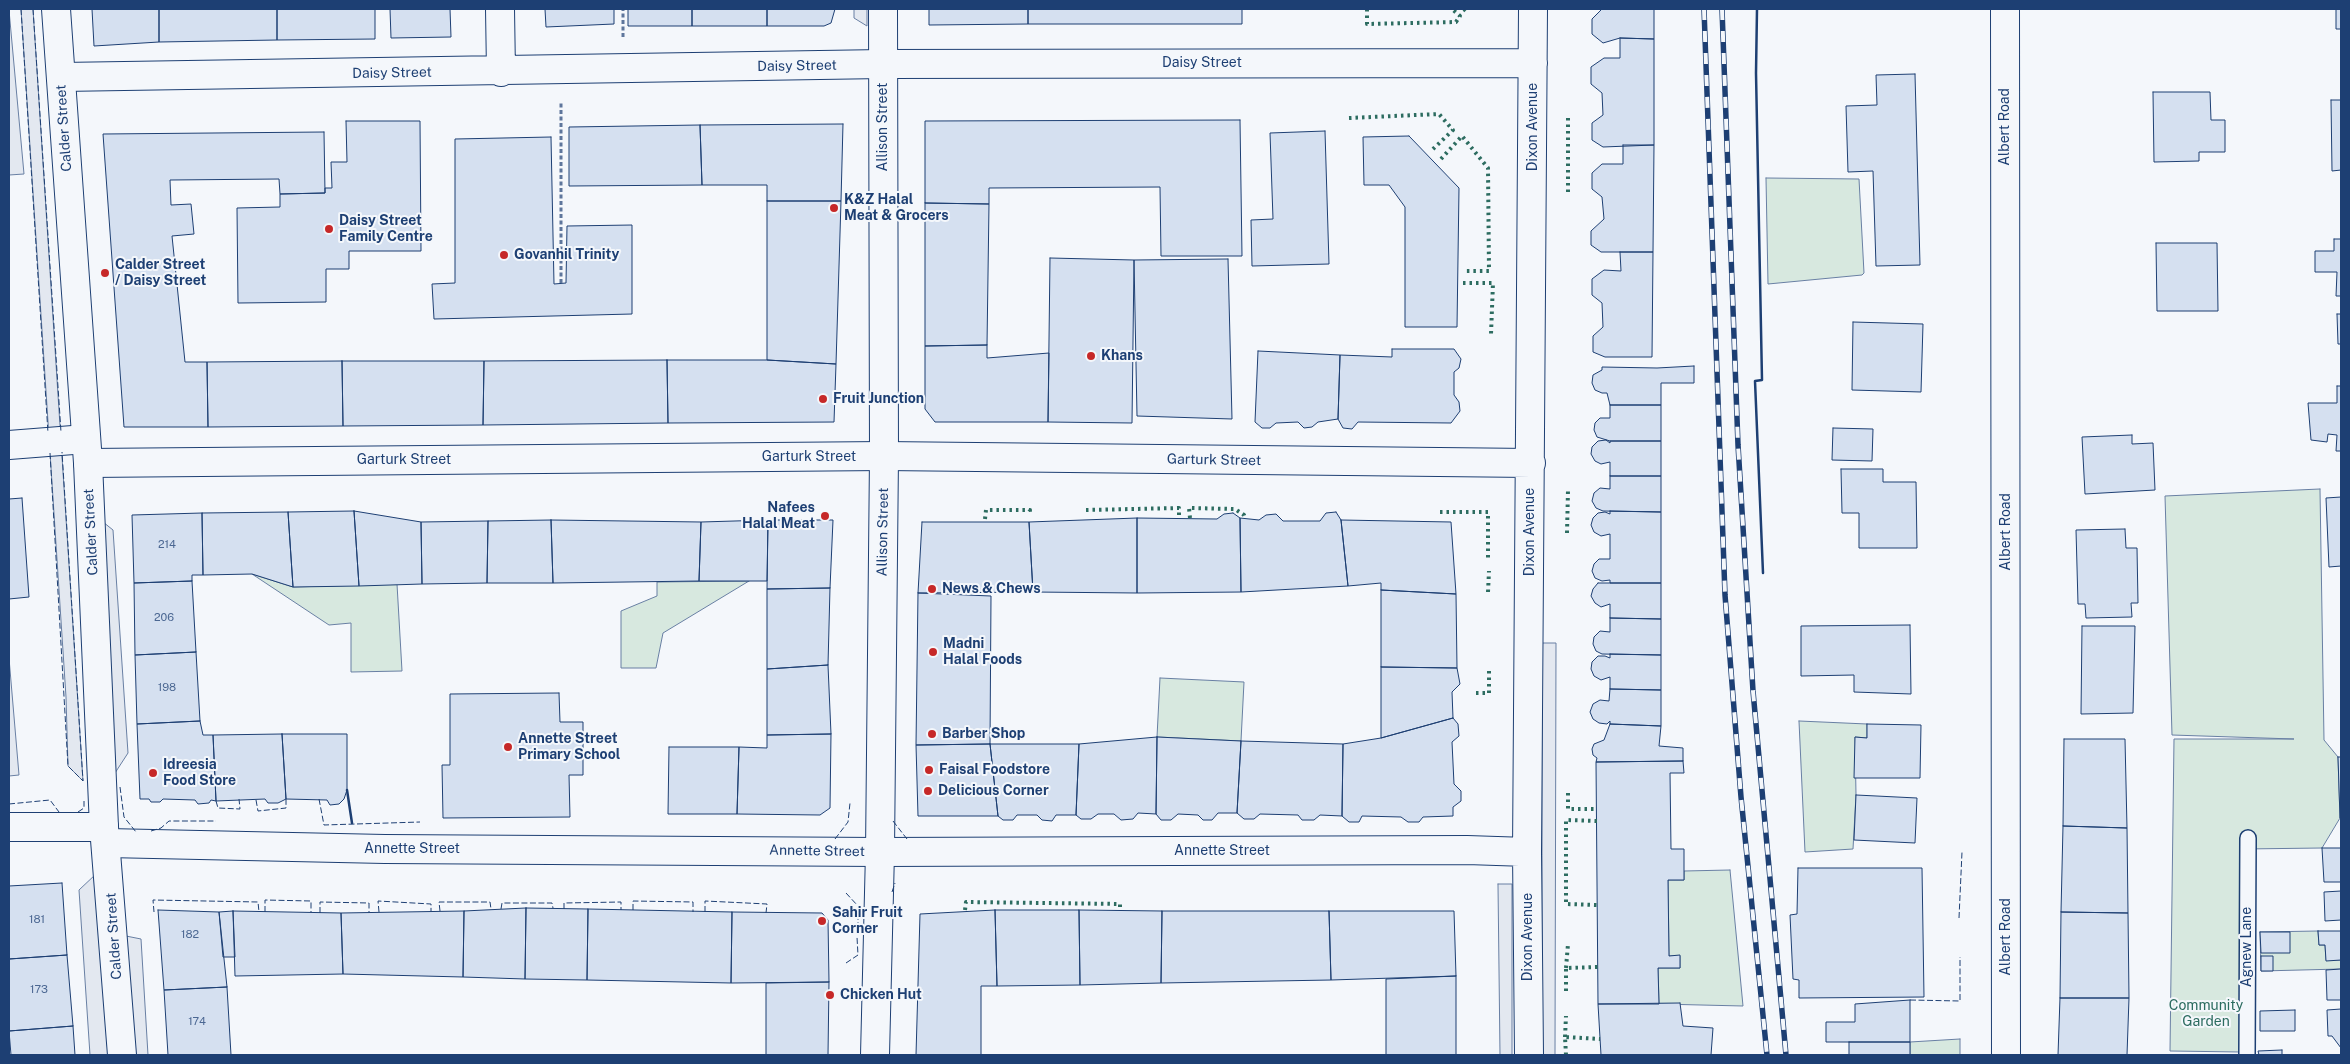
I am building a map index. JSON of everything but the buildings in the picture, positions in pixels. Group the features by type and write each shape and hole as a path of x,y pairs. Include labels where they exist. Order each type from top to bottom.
{"street":[{"name":"Calder Street","path":"56,9 87,451 105,835 122,1055"},
{"path":"500,9 501,72"},
{"name":"Allison Street","path":"875,1055 880,852 884,456 883,9"},
{"name":"Dixon Avenue","path":"1529,1055 1527,852 1533,9"},
{"name":"Albert Road","path":"2005,9 2006,1055"},
{"name":"Daisy Street","path":"61,77 501,72 883,64 1533,63"},
{"name":"Garturk Street","path":"9,445 87,451 884,456 1531,463"},
{"name":"Annette Street","path":"9,827 105,835 386,849 880,852 1467,850 1527,852"}],"lane":[{"name":"Agnew Lane","path":"2247,1055 2248,838"}],"path":[{"path":"559,70 561,99 561,283"}],"green space":[{"path":"1766,178 1859,179 1864,273 1862,275 1768,284"},
{"name":"Community Garden","path":"2320,489 2324,740 2338,757 2340,818 2322,848 2243,849 2241,1052 2170,1051 2174,739 2294,739 2172,735 2165,496"},
{"path":"252,574 293,587 397,584 402,671 351,672 351,623 329,625"},
{"path":"749,581 663,633 656,668 621,668 621,611 657,596 657,582"},
{"path":"1160,678 1244,682 1241,741 1157,737"},
{"path":"1799,721 1867,724 1867,738 1855,737 1856,795 1853,849 1805,852"},
{"path":"1730,870 1743,1006 1659,1004 1658,968 1680,968 1680,956 1669,956 1668,880 1684,880 1684,871"},
{"path":"2318,931 2319,945 2325,945 2326,960 2341,960 2341,969 2261,971 2260,932"},
{"path":"1960,1039 1960,1055 1910,1055 1910,1042"}],"shaded area":[{"path":"21,9 33,9 83,781 68,766 66,697"},
{"path":"854,9 867,9 867,26 854,18"},
{"path":"9,10 24,174 9,175"},
{"path":"98,518 113,530 128,753 115,773"},
{"path":"1542,643 1556,643 1555,1055 1542,1055"},
{"path":"9,658 19,775 9,776"},
{"path":"96,874 108,1055 90,1055 79,890"},
{"path":"1498,884 1512,884 1512,1055 1500,1055"},
{"path":"126,936 141,939 148,1055 134,1055"}],"railway":[{"path":"1704,9 1725,595 1741,797 1767,1055"},
{"path":"1722,9 1738,445 1753,691 1786,1055"}],"hedge":[{"path":"1367,9 1367,24 1456,22 1460,16 1452,9"},
{"path":"1464,9 1466,11 1468,9"},
{"path":"1349,118 1439,114 1453,130 1432,150"},
{"path":"1568,118 1568,195"},
{"path":"1441,159 1462,136 1488,168 1489,271 1464,271"},
{"path":"1463,283 1493,283 1491,334"},
{"path":"1567,533 1568,490"},
{"path":"1086,510 1179,508 1179,516"},
{"path":"1190,518 1189,508 1235,509 1244,515 1245,518"},
{"path":"985,519 986,510 1030,510 1029,514"},
{"path":"1440,512 1488,512 1488,561"},
{"path":"1488,592 1489,571"},
{"path":"1476,693 1489,693 1489,669"},
{"path":"1568,793 1568,809 1597,809"},
{"path":"1597,821 1566,820 1566,904 1597,905"},
{"path":"965,910 966,902 1120,904 1120,908"},
{"path":"1566,968 1568,944"},
{"path":"1566,991 1566,968 1598,967"},
{"path":"1565,1037 1566,1016"},
{"path":"1566,1055 1565,1037 1600,1039"}],"fence":[{"path":"21,9 48,433"},
{"path":"33,9 61,432"},
{"path":"50,453 68,766 83,781 62,452"},
{"path":"120,787 124,817 136,832"},
{"path":"216,801 218,808 240,809 239,799"},
{"path":"256,800 258,811 286,808 286,799"},
{"path":"319,799 324,825 420,822"},
{"path":"9,804 50,800 59,812"},
{"path":"78,812 84,808 84,801"},
{"path":"835,839 848,822 850,803"},
{"path":"151,831 161,828 169,821 216,821"},
{"path":"893,821 907,839"},
{"path":"1959,918 1962,852"},
{"path":"892,892 895,883"},
{"path":"846,893 858,906 858,923"},
{"path":"154,912 153,900 258,902 259,912"},
{"path":"265,912 265,900 311,901 311,912"},
{"path":"379,912 378,901 431,904 431,911"},
{"path":"633,910 633,901 693,902 693,912"},
{"path":"705,912 705,901 767,904 766,913"},
{"path":"320,913 320,902 369,903 369,912"},
{"path":"440,911 439,902 490,902 491,909"},
{"path":"564,909 564,903 621,902 621,910"},
{"path":"501,909 502,903 552,903 553,908"},
{"path":"846,963 858,955 857,937"},
{"path":"1910,1000 1960,1001 1960,957"}],"wall":[{"path":"1757,9 1756,73 1762,380 1755,381 1763,573"},
{"path":"347,790 352,823"}],"place":[{"name":"K&Z Halal Meat & Grocers","path":"834,208"},
{"name":"Daisy Street Family Centre","path":"329,229"},
{"name":"Govanhil Trinity","path":"504,255"},
{"name":"Calder Street / Daisy Street","path":"105,273"},
{"name":"Khans","path":"1091,356"},
{"name":"Fruit Junction","path":"823,399"},
{"name":"Nafees Halal Meat","path":"825,516"},
{"name":"News & Chews","path":"932,589"},
{"name":"Madni Halal Foods","path":"933,652"},
{"name":"Barber Shop","path":"932,734"},
{"name":"Annette Street Primary School","path":"508,747"},
{"name":"Faisal Foodstore","path":"929,770"},
{"name":"Idreesia Food Store","path":"153,773"},
{"name":"Delicious Corner","path":"928,791"},
{"name":"Sahir Fruit Corner","path":"822,921"},
{"name":"Chicken Hut","path":"830,995"}]}
